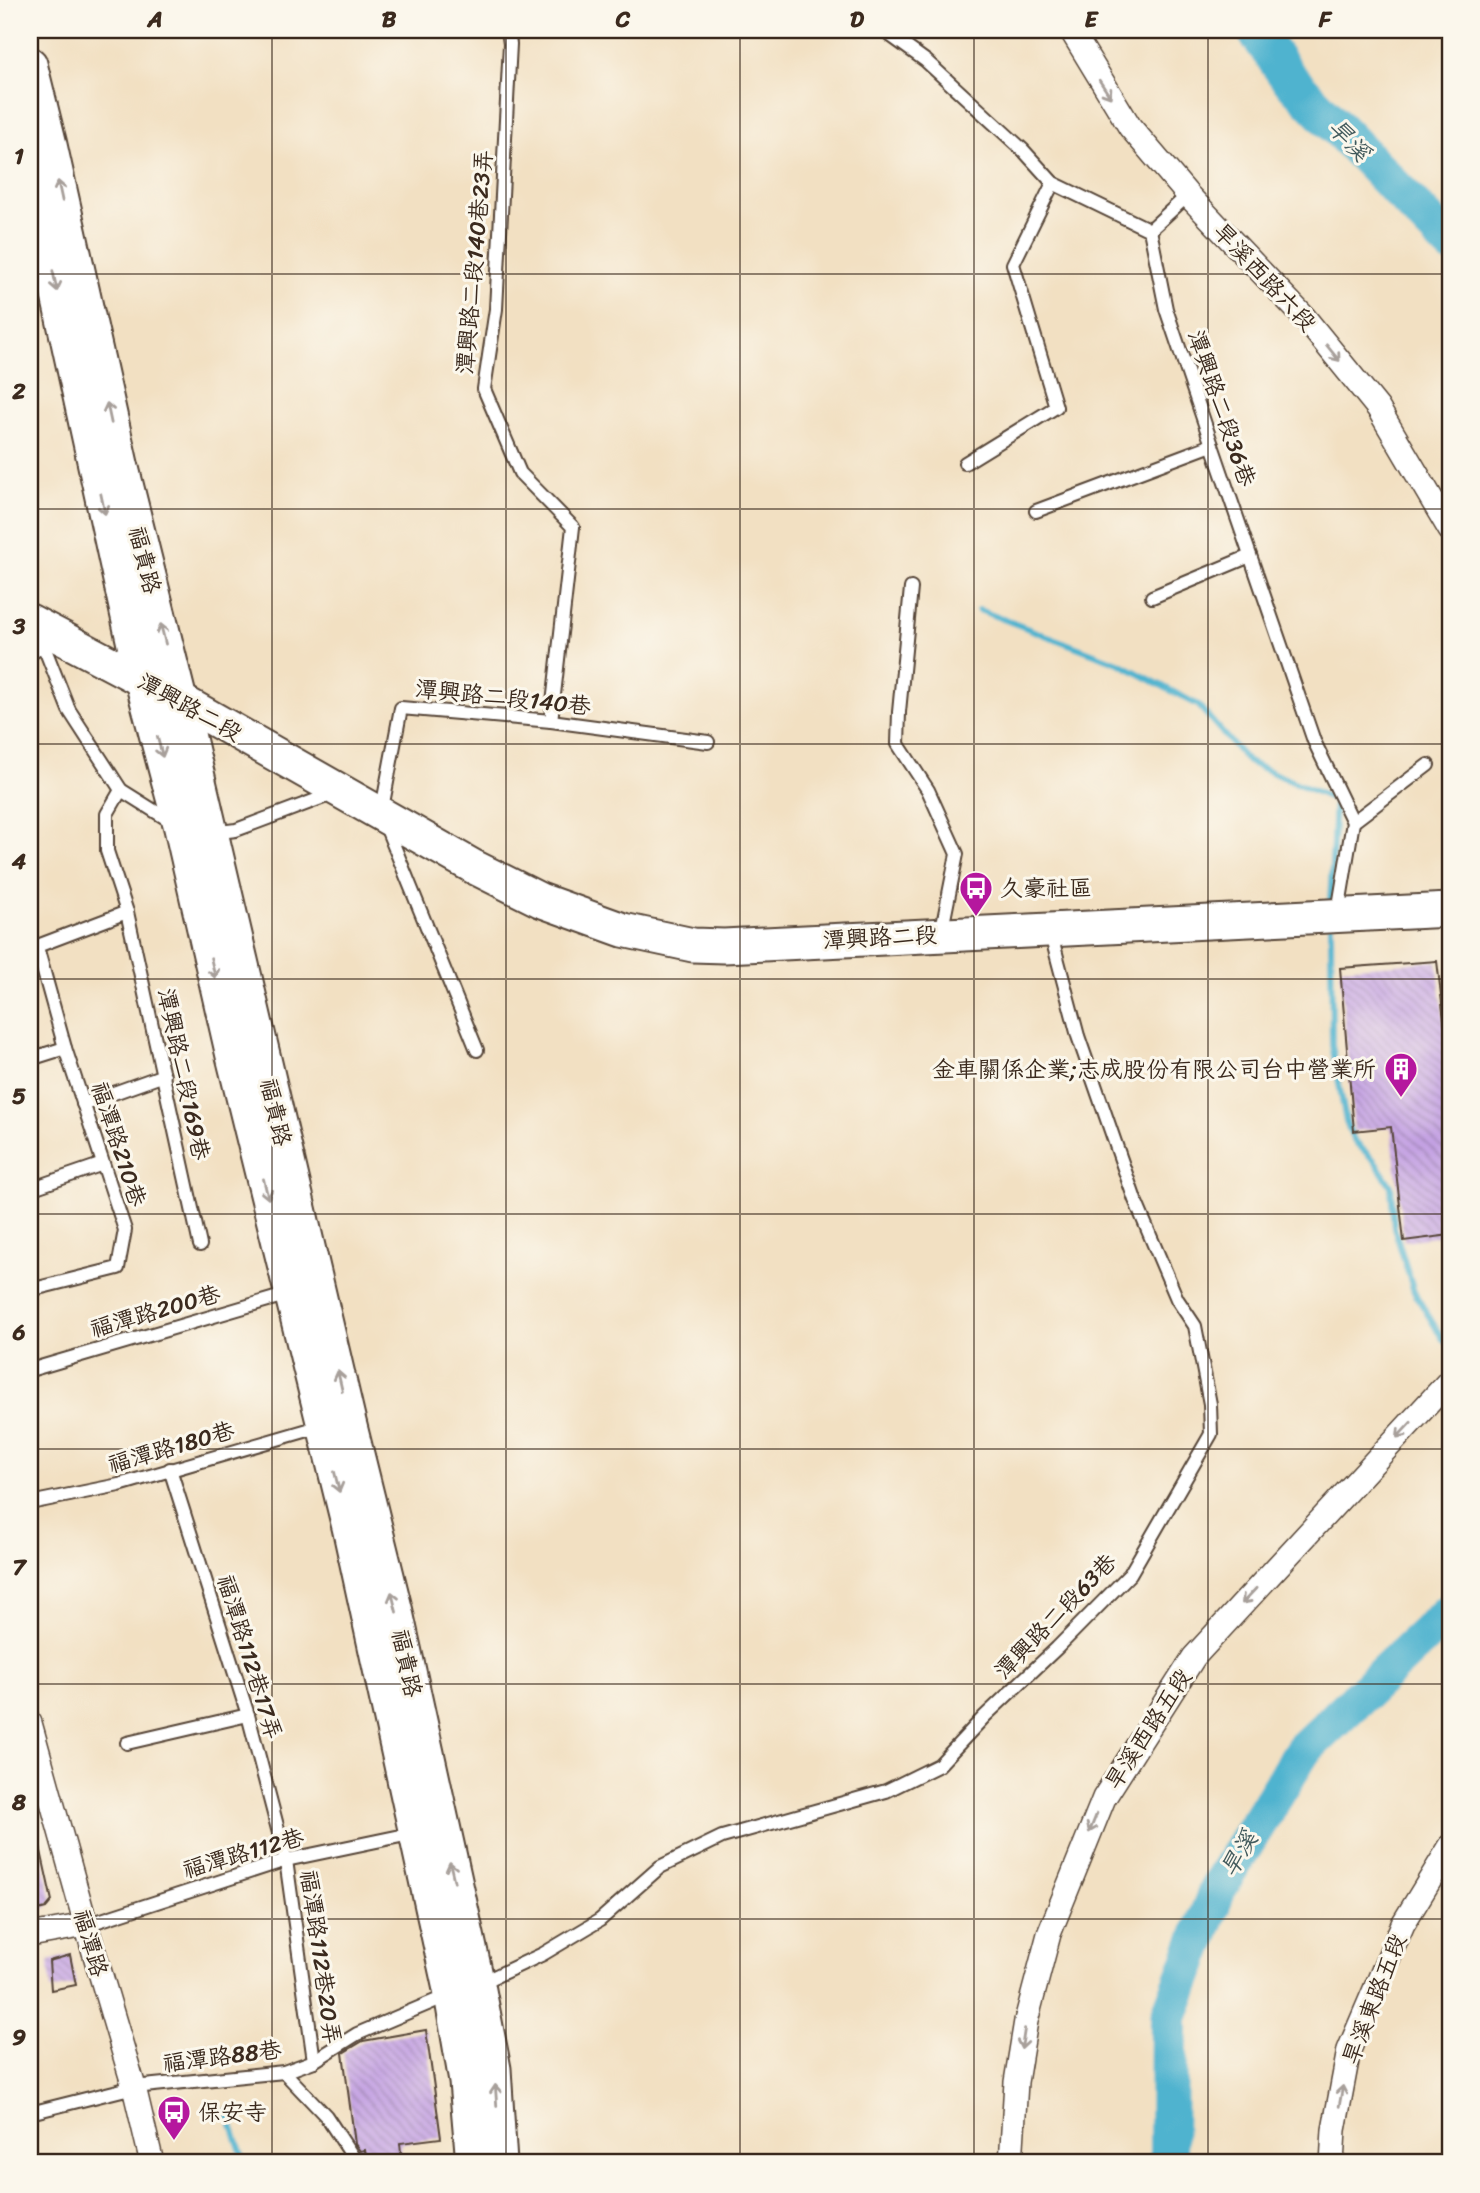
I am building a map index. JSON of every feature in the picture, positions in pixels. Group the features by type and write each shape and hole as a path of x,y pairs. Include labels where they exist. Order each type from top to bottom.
{"street":[{"name":"旱溪西路六段","path":"1071,30 1130,127 1188,195 1304,317 1378,408 1450,530"},
{"name":"福貴路","path":"30,64 121,464 180,700 196,830 233,1056 349,1527 415,1833 465,1990 494,2069 500,2163"},
{"name":"福貴路","path":"30,167 142,681 196,830 396,1612 465,1990 467,2082 473,2163"},
{"name":"潭興路二段","path":"35,636 180,700 474,867 540,900 623,930 693,945 724,946 1050,931 1450,910"},
{"name":"旱溪西路五段","path":"1011,2163 1017,2082 1026,2021 1049,1934 1104,1798 1195,1657 1450,1380"},
{"name":"福潭路","path":"30,1723 134,2087 152,2163"},
{"name":"旱溪東路五段","path":"1332,2163 1334,2130 1349,2050 1403,1924 1450,1847"},
{"path":"30,1935 86,1925"}],"lane":[{"name":"潭興路二段140巷23弄","path":"508,30 510,44 496,309 484,389 520,472 573,527 551,721"},
{"path":"883,30 926,61 1023,150 1053,183 1150,230 1188,195"},
{"path":"965,463 1056,407 1013,264 1053,183"},
{"name":"潭興路二段36巷","path":"1150,230 1166,309 1250,556 1314,741 1353,822"},
{"path":"1035,511 1212,445"},
{"path":"1152,597 1250,556"},
{"path":"911,588 898,744 928,790 957,854 941,934"},
{"name":"潭興路二段","path":"35,636 69,710 121,790 196,830"},
{"name":"潭興路二段140巷","path":"381,814 401,708 551,721 708,742"},
{"path":"1338,917 1353,822 1429,765"},
{"name":"潭興路二段169巷","path":"121,790 107,814 107,851 127,912 200,1245"},
{"path":"196,830 236,830 328,794 343,794"},
{"path":"381,814 477,1050"},
{"path":"34,948 127,912"},
{"name":"潭興路二段63巷","path":"314,2061 357,2034 465,1990 543,1954 600,1920 660,1867 722,1837 886,1791 939,1766 985,1716 1130,1574 1211,1434 1210,1404 1195,1326 1177,1299 1135,1200 1079,1036 1050,931"},
{"name":"福潭路210巷","path":"30,1290 118,1268 125,1230 34,948"},
{"path":"30,1059 65,1048"},
{"path":"83,1104 164,1075"},
{"path":"30,1189 103,1164"},
{"name":"福潭路200巷","path":"30,1370 292,1293"},
{"name":"福潭路180巷","path":"30,1503 119,1485 322,1426"},
{"name":"福潭路112巷17弄","path":"170,1469 247,1716 286,1860"},
{"path":"128,1743 247,1716"},
{"name":"福潭路112巷","path":"86,1925 286,1860 415,1833"},
{"name":"福潭路112巷20弄","path":"286,1860 314,2061"},
{"name":"福潭路88巷","path":"30,2113 134,2087 284,2073 314,2061"},
{"path":"284,2073 326,2116 357,2163"}],"building":[{"name":"金車關係企業;志成股份有限公司台中營業所","path":"1437,961 1450,1071 1450,1235 1404,1241 1391,1127 1354,1131 1340,968"},
{"path":"37,1833 52,1901 46,1908 30,1912 30,1834"},
{"path":"70,1955 76,1985 51,1990 49,1961"},
{"path":"426,2030 441,2138 400,2143 402,2163 367,2163 365,2150 360,2151 355,2144 343,2053 363,2041"}],"waterway":[{"name":"旱溪","path":"1255,30 1288,77 1450,244"},
{"name":"旱溪","path":"1441,238 1450,232"},
{"path":"979,610 1121,664 1198,705 1248,762 1335,800 1330,906"},
{"path":"1331,927 1332,1045 1346,1122 1354,1141 1374,1160 1391,1186 1394,1227 1414,1292 1442,1338 1450,1345"},
{"name":"旱溪","path":"1168,2163 1169,2017 1218,1888 1303,1750 1450,1611"},
{"path":"227,2111 245,2163"}],"place":[{"name":"久豪社區","path":"976,918"},
{"name":"金車關係企業;志成股份有限公司台中營業所","path":"1401,1099"},
{"name":"保安寺","path":"174,2142"}]}
